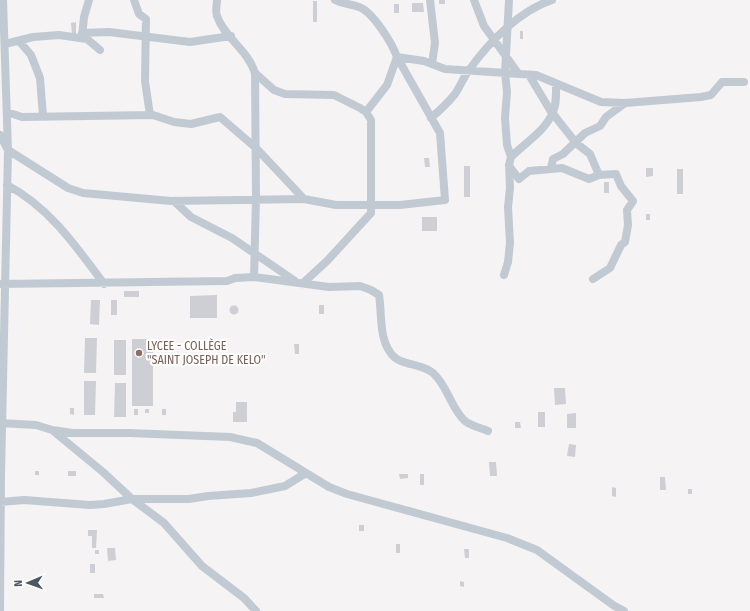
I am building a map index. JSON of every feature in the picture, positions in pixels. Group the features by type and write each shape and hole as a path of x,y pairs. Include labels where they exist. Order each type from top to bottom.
{"street":[{"path":"0,611 3,284 8,150 3,0"},
{"path":"82,35 85,11 89,0"},
{"path":"134,0 139,14 146,19 144,75 150,115"},
{"path":"0,135 8,150 68,188 83,193 174,201 304,198 336,206 400,205 445,200 440,132 397,57 393,46 378,24 361,7 345,4 335,0"},
{"path":"430,0 435,43 432,64"},
{"path":"474,0 484,26 518,73"},
{"path":"431,118 455,94 468,71 494,40 507,28 541,4 552,0"},
{"path":"217,1 216,15 253,65 255,73 256,199 254,277"},
{"path":"507,1 505,74 507,92 505,118 507,145 511,157"},
{"path":"5,44 52,36 109,32 146,38 190,42 231,36"},
{"path":"82,35 100,50"},
{"path":"19,41 31,55 40,78 43,116"},
{"path":"397,57 432,64 445,69 536,75 601,102 625,103 701,97 711,95 722,82 744,82"},
{"path":"366,112 387,85 397,57"},
{"path":"255,73 274,90 285,94 334,95 366,112 371,120 371,213 327,261 300,283"},
{"path":"529,75 553,114 576,143 590,154 599,175"},
{"path":"504,275 508,262 510,243 508,221 509,165 511,157 526,142 541,131 553,114 556,99 556,84"},
{"path":"551,168 553,159 576,143 585,133 600,126 606,117 625,103"},
{"path":"7,112 22,117 150,115 191,124 220,117 256,148 304,198"},
{"path":"509,165 519,179 529,171 551,168 562,168 589,179 599,175 616,174 621,186 633,201 627,210 628,225 625,242 621,245 610,268 593,279"},
{"path":"7,184 26,194 49,214 82,254 104,284"},
{"path":"174,201 191,217 232,238 300,283"},
{"path":"3,284 104,284 227,281 235,278 254,277 329,287 360,286 371,290 378,295 384,341 389,352 396,360 420,366 432,373 451,398 458,414 467,423 488,431"},
{"path":"1,423 36,425 52,430 73,433 130,433 230,437 257,443 306,473 347,494 507,538 537,550 613,605 624,611"},
{"path":"52,430 103,472 132,499 164,523 202,566 244,598 256,611"},
{"path":"0,502 24,500 90,505 132,499 189,499 251,493 285,486 306,473"}],"building":[{"path":"439,0 445,0 445,4 439,4"},
{"path":"313,1 317,1 317,22 313,22"},
{"path":"412,3 423,3 424,12 412,12"},
{"path":"394,4 399,4 399,13 394,13"},
{"path":"76,22 76,35 72,35 71,23"},
{"path":"520,31 523,31 523,39 520,39"},
{"path":"424,158 429,158 430,167 425,167"},
{"path":"464,166 470,166 470,197 464,197"},
{"path":"646,168 653,168 653,176 646,177"},
{"path":"677,169 683,169 683,194 677,194"},
{"path":"604,182 609,182 609,193 604,193"},
{"path":"646,214 650,214 650,220 646,220"},
{"path":"422,217 437,217 437,231 422,231"},
{"path":"124,291 139,291 139,297 124,297"},
{"path":"217,295 217,318 190,318 190,296"},
{"path":"91,300 100,300 99,325 90,324"},
{"path":"111,300 117,300 117,315 111,315"},
{"path":"319,305 324,305 324,314 319,314"},
{"path":"232,306 236,306 238,310 236,314 232,314 230,312 230,308"},
{"path":"85,338 97,338 96,373 84,373"},
{"path":"132,339 153,339 153,406 132,406"},
{"path":"114,340 126,340 126,375 114,375"},
{"path":"294,344 299,344 299,354 295,354"},
{"path":"84,381 96,381 95,415 84,415"},
{"path":"115,383 126,383 126,417 114,417"},
{"path":"554,388 565,388 566,404 555,405"},
{"path":"236,402 247,402 247,422 233,422 233,412 236,412"},
{"path":"70,408 74,408 74,415 70,414"},
{"path":"134,409 138,409 138,415 134,415"},
{"path":"145,409 149,409 149,413 145,413"},
{"path":"162,409 166,409 166,415 162,415"},
{"path":"538,412 545,412 545,427 538,427"},
{"path":"576,413 576,428 567,428 567,414"},
{"path":"515,422 520,422 521,428 515,428"},
{"path":"569,444 576,445 575,457 567,456"},
{"path":"489,462 496,462 497,476 490,476"},
{"path":"35,471 39,471 39,475 35,475"},
{"path":"68,471 76,471 76,476 68,476"},
{"path":"399,474 408,474 408,478 400,479"},
{"path":"420,474 424,474 424,485 420,485"},
{"path":"660,477 665,477 666,490 660,490"},
{"path":"612,487 616,488 616,497 612,496"},
{"path":"688,489 692,489 692,494 688,494"},
{"path":"359,525 364,525 364,531 359,531"},
{"path":"88,530 97,530 96,548 92,548 92,536 88,536"},
{"path":"396,544 400,544 400,553 396,553"},
{"path":"107,548 115,548 116,560 108,561"},
{"path":"464,549 469,549 469,558 465,558"},
{"path":"95,550 99,550 99,554 95,554"},
{"path":"90,564 95,564 95,573 90,573"},
{"path":"460,581 464,582 464,587 460,586"},
{"path":"94,594 103,594 104,598 94,598"}],"place":[{"name":"LYCEE - COLLÈGE \"SAINT JOSEPH DE KELO\"","path":"139,353"}]}
